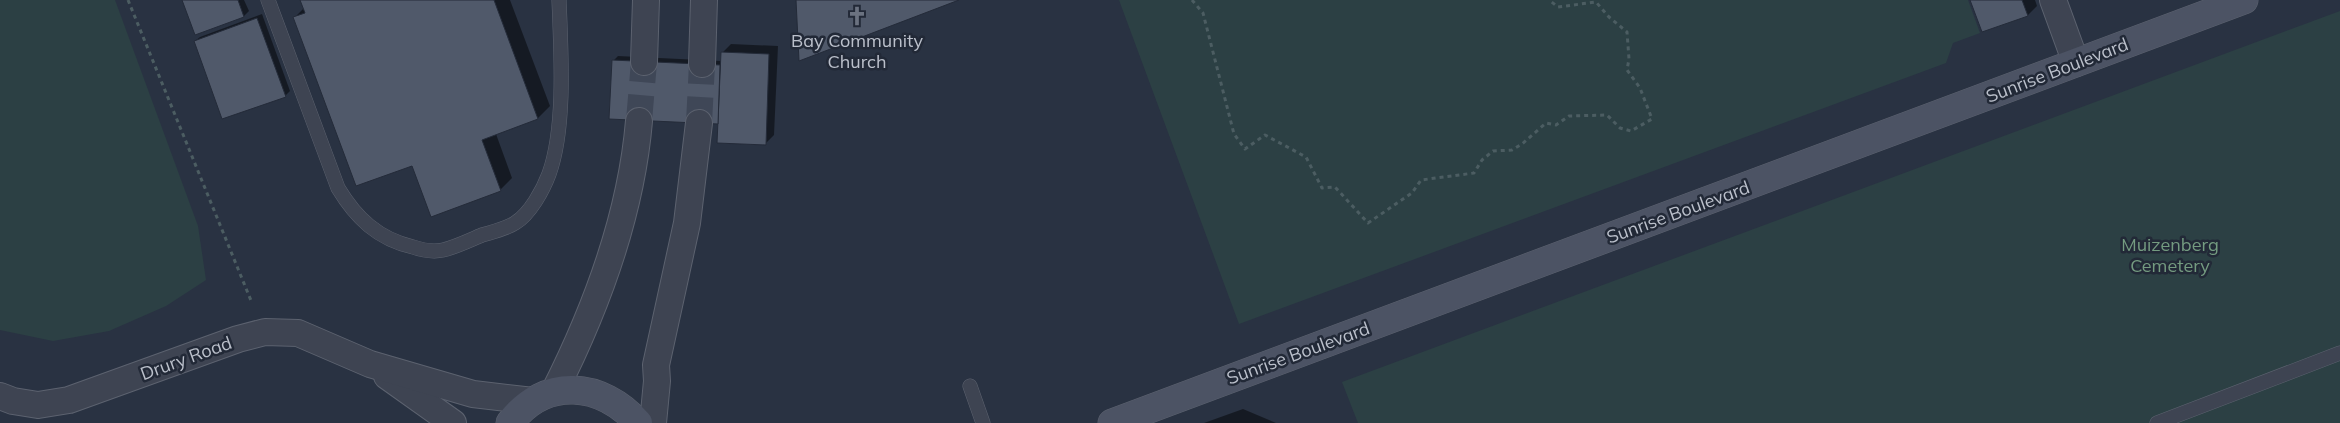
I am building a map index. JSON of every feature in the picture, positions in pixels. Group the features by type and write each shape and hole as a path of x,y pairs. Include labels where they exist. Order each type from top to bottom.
{"street":[{"path":"644,62 646,0"},
{"path":"702,64 704,0"},
{"path":"2053,0 2076,63"},
{"name":"Sunrise Boulevard","path":"1112,423 2244,0"},
{"path":"543,397 577,347 606,273 626,203 639,120"},
{"path":"652,423 657,381 656,365 684,242 699,123"},
{"name":"Drury Road","path":"0,396 13,401 38,405 69,400 238,338 265,332 298,333 370,364 473,394 543,397"},
{"name":"Drury Road","path":"370,364 453,423"},
{"path":"510,423 517,414 543,397 577,390 600,394 621,406 638,423"}],"lane":[{"path":"268,0 338,188 350,208 365,224 383,237 402,245 422,250 442,250 515,223 540,193 555,155 559,133 561,44 559,0"},
{"path":"2158,423 2340,353"},
{"path":"970,386 983,423"}],"path":[{"path":"128,0 252,304"},
{"path":"1192,0 1203,13 1234,134 1244,149 1265,135 1306,157 1322,188 1335,187 1368,223 1412,193 1421,180 1474,173 1482,160 1493,152 1512,150 1522,144 1546,123 1556,125 1569,116 1607,115 1620,128 1631,131 1652,119 1640,88 1627,70 1629,59 1627,32 1609,17 1596,2 1558,7 1549,0"}],"green space":[{"path":"0,0 115,0 198,226 206,280 166,306 109,331 53,341 0,330"},
{"path":"1119,0 1968,0 1980,33 1953,43 1946,63 1239,324"},
{"name":"Muizenberg Cemetery","path":"2340,11 2340,423 1358,423 1342,382"}],"building":[{"path":"182,0 238,0 244,17 195,35"},
{"path":"300,0 494,0 538,119 482,140 501,191 431,217 412,166 356,186 293,17 305,13"},
{"name":"Bay Community Church","path":"796,0 959,0 799,61"},
{"path":"1970,0 2022,0 2028,16 1982,32"},
{"path":"257,18 286,97 222,119 194,41"},
{"path":"721,52 769,54 766,145 717,143"},
{"path":"612,60 720,65 718,124 609,119"}],"tunnel":[{"path":"639,121 644,62"},
{"path":"699,123 702,64"}],"place":[{"name":"Bay Community Church","path":"857,16"}]}
